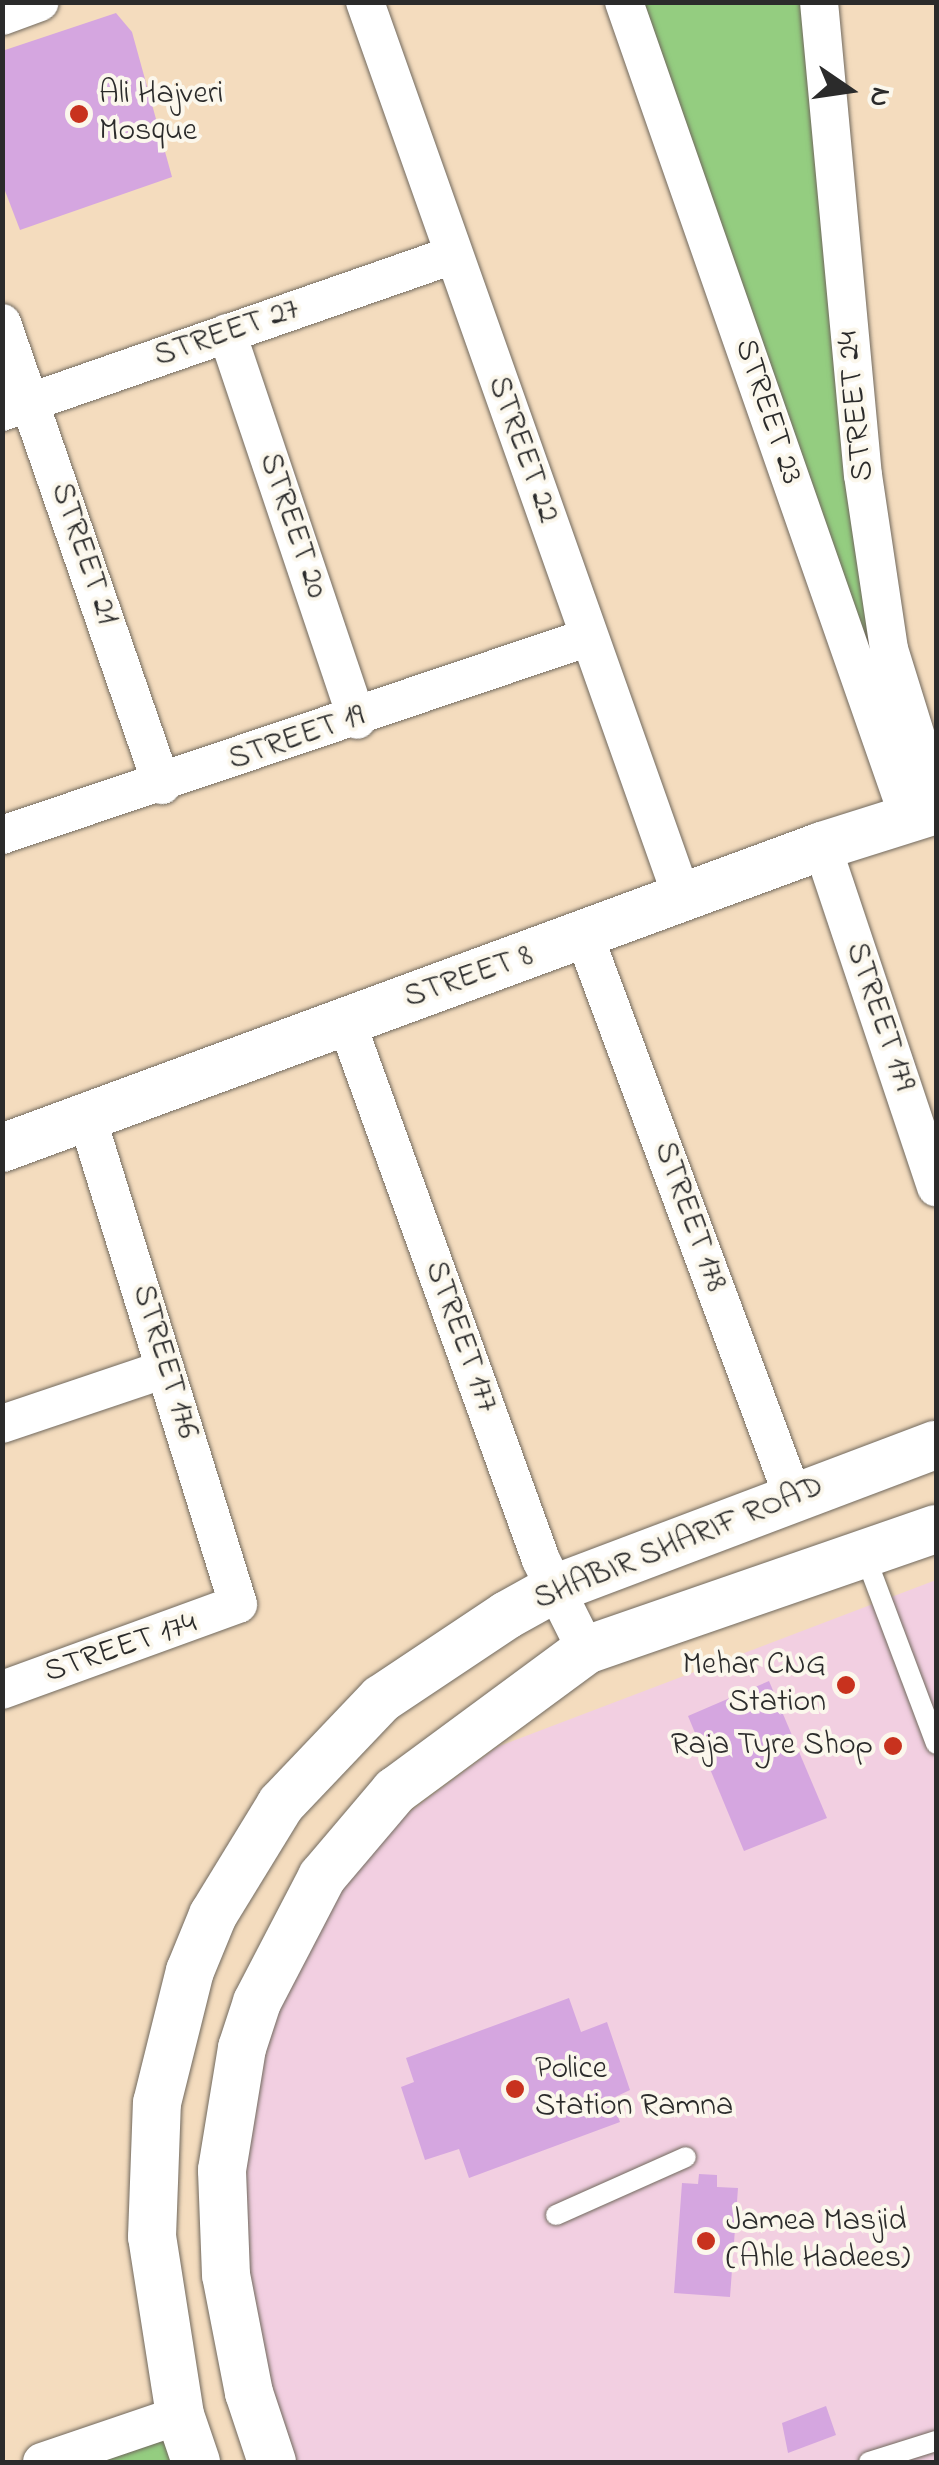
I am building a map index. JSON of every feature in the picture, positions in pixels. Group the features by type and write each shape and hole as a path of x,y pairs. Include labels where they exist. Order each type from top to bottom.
{"street":[{"path":"2,16 40,2"},
{"name":"STREET 22","path":"365,2 451,256 682,897"},
{"name":"STREET 23","path":"624,2 928,811"},
{"name":"STREET 24","path":"819,2 863,475 888,648 928,811"},
{"name":"STREET 27","path":"17,407 451,256"},
{"name":"STREET 21","path":"2,324 17,407 162,785"},
{"name":"STREET 20","path":"227,334 357,720"},
{"name":"STREET 19","path":"2,835 357,720 589,637"},
{"name":"STREET 8","path":"2,1148 88,1121 346,1021 585,938 682,897 928,811"},
{"name":"STREET 179","path":"822,846 936,1187"},
{"name":"STREET 178","path":"585,938 793,1497"},
{"name":"STREET 177","path":"346,1021 554,1589 586,1650"},
{"name":"STREET 176","path":"88,1121 238,1604"},
{"path":"2,1424 165,1368"},
{"name":"SHABIR SHARIF ROAD","path":"196,2462 180,2415 159,2292 151,2180 172,2030 213,1914 280,1804 330,1746 450,1648 554,1589 936,1445"},
{"name":"SHABIR SHARIF ROAD","path":"272,2462 249,2393 222,2222 222,2170 242,2048 257,2002 297,1917 357,1832 439,1753 586,1650 936,1529"},
{"name":"STREET 174","path":"2,1690 238,1604"},
{"path":"42,2462 180,2415"}],"lane":[{"path":"864,1553 936,1744"},
{"path":"556,2215 686,2157"},
{"path":"870,2462 936,2441"}],"shaded area":[{"path":"936,1580 936,2462 293,2462 273,2412 247,2296 245,2194 248,2103 298,1943 397,1821 497,1747"}],"green space":[{"path":"631,3 813,3 913,811"},
{"path":"163,2421 177,2462 41,2462"}],"building":[{"name":"Ali Hajveri Mosque","path":"116,13 132,32 172,177 20,230 2,183 2,51"},
{"path":"769,1681 827,1818 744,1851 688,1716"},
{"name":"Police Station Ramna","path":"569,1998 581,2032 607,2022 630,2090 611,2099 620,2122 469,2178 459,2149 425,2160 401,2087 414,2082 406,2058"},
{"name":"Jamea Masjid (Ahle Hadees)","path":"699,2174 717,2175 717,2187 738,2188 730,2297 674,2293 682,2183 698,2184"},
{"path":"826,2406 836,2435 788,2453 782,2423"}],"place":[{"name":"Ali Hajveri Mosque","path":"79,114"},
{"name":"Mehar CNG Station","path":"846,1685"},
{"name":"Raja Tyre Shop","path":"893,1746"},
{"name":"Police Station Ramna","path":"515,2089"},
{"name":"Jamea Masjid (Ahle Hadees)","path":"706,2241"}]}
